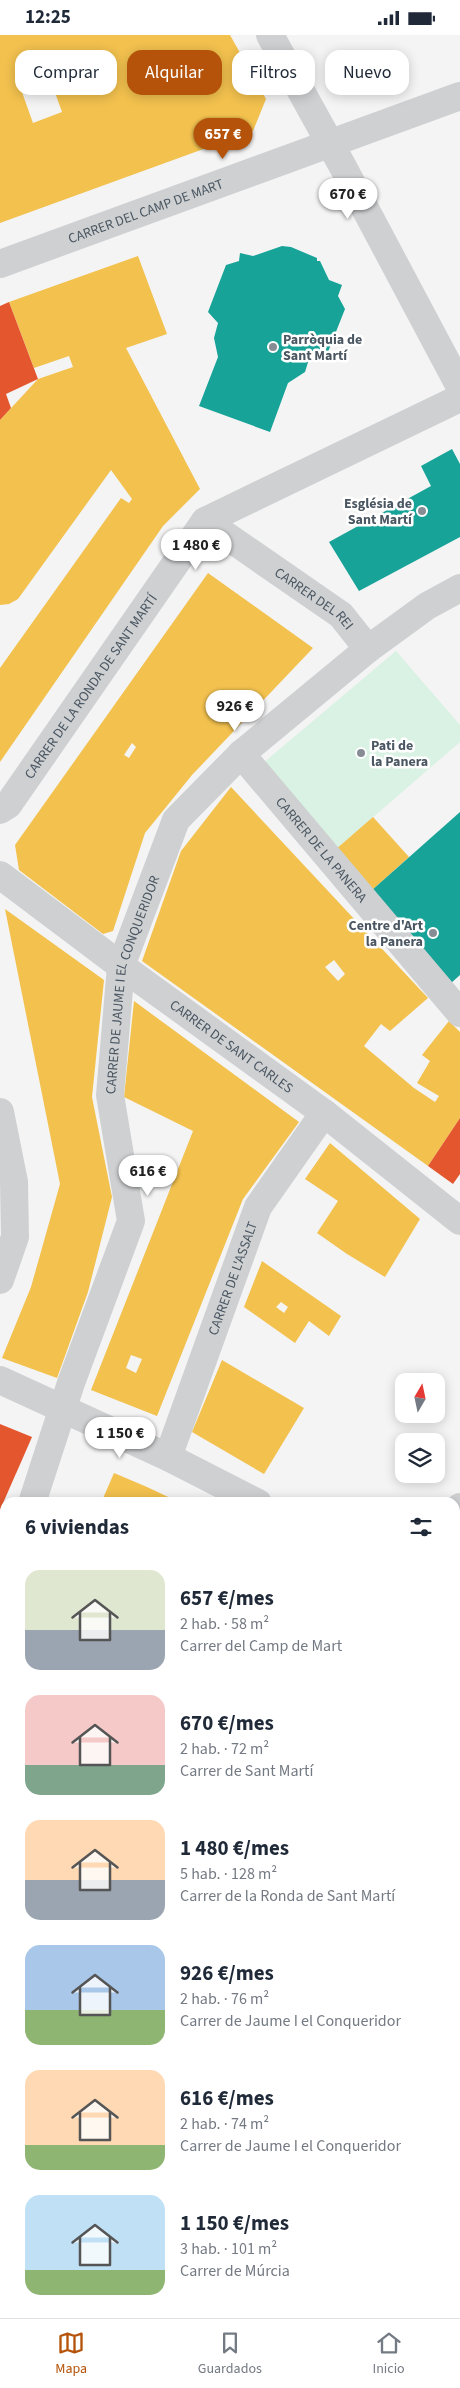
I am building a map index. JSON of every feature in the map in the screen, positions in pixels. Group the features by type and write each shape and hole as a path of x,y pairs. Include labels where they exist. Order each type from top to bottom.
{"street":[{"path":"270,35 460,387"},
{"name":"CARRER DEL CAMP DE MART","path":"0,264 460,97"},
{"name":"CARRER DE LA RONDA DE SANT MARTÍ","path":"0,810 8,805 204,521 460,398"},
{"name":"CARRER DEL REI","path":"204,521 341,615 368,649"},
{"name":"CARRER DE JAUME I EL CONQUERIDOR","path":"34,1497 62,1410 130,1221 110,1095 121,966 176,820 241,754 368,649 427,606 460,588"},
{"name":"CARRER DE LA PANERA","path":"241,754 457,1004"},
{"name":"CARRER DE SANT CARLES","path":"0,875 121,966 324,1113 460,1221"},
{"path":"0,1112 14,1182 15,1237 0,1280"},
{"name":"CARRER DE L'ASSALT","path":"168,1457 258,1207 324,1113"},
{"path":"0,1380 168,1457 246,1497"}],"green space":[{"name":"Pati de la Panera","path":"396,651 460,725 460,742 335,850 262,764"}],"building: Viviendas":[{"path":"0,35 230,35 238,50 232,50 232,95 264,95 266,99 253,131 0,223"},
{"path":"138,256 167,334 126,348 200,489 163,526 0,762 0,668 121,498 129,503 132,499 111,470 18,599 9,604 0,605 0,420 38,379 73,367 69,356 34,368 9,302"},
{"path":"208,573 313,648 192,775 145,833 113,931 103,934 19,870 15,845","holes":["132,743 136,747 129,758 124,755"]},
{"path":"231,787 428,998 390,1031 381,1024 364,1046 414,1088 435,1102 439,1096 417,1083 430,1061 422,1055 449,1021 460,1032 460,1118 428,1166 142,961 181,851","holes":["334,960 345,974 338,981 325,967"]},
{"path":"373,817 409,857 371,891 335,850"},
{"path":"5,909 104,980 92,1097 112,1197 88,1292 57,1378 2,1358 31,1287 60,1184"},
{"path":"134,1001 299,1122 243,1199 157,1416 91,1390 193,1131 124,1097","holes":["131,1355 142,1359 136,1373 126,1368"]},
{"path":"330,1143 420,1219 385,1277 317,1233 338,1201 305,1179"},
{"path":"262,1261 341,1316 329,1336 309,1321 295,1343 244,1307","holes":["281,1302 288,1307 284,1313 276,1307"]},
{"path":"222,1360 304,1408 264,1474 192,1432"},
{"path":"114,1473 168,1497 104,1497"}],"building: Comercios":[{"path":"9,302 38,379 6,394 11,408 0,420 0,306"},
{"path":"460,1118 460,1174 453,1184 428,1166"},
{"path":"0,1424 32,1437 6,1497 0,1497"}],"building: Público":[{"name":"Parròquia de Sant Martí","path":"282,246 291,247 320,261 329,280 342,285 338,296 345,309 326,357 309,359 305,372 288,383 270,432 199,406 218,357 214,338 218,323 208,312 226,265 239,261 240,253 253,256"},
{"name":"Església de Sant Martí","path":"452,449 460,464 460,537 359,591 329,542 431,486 421,466"},
{"name":"Centre d'Art la Panera","path":"460,812 460,975 450,984 371,891"}],"place":[{"name":"Parròquia de Sant Martí","path":"273,347"},
{"name":"Església de Sant Martí","path":"422,511"},
{"name":"Pati de la Panera","path":"361,753"},
{"name":"Centre d'Art la Panera","path":"433,933"}]}
